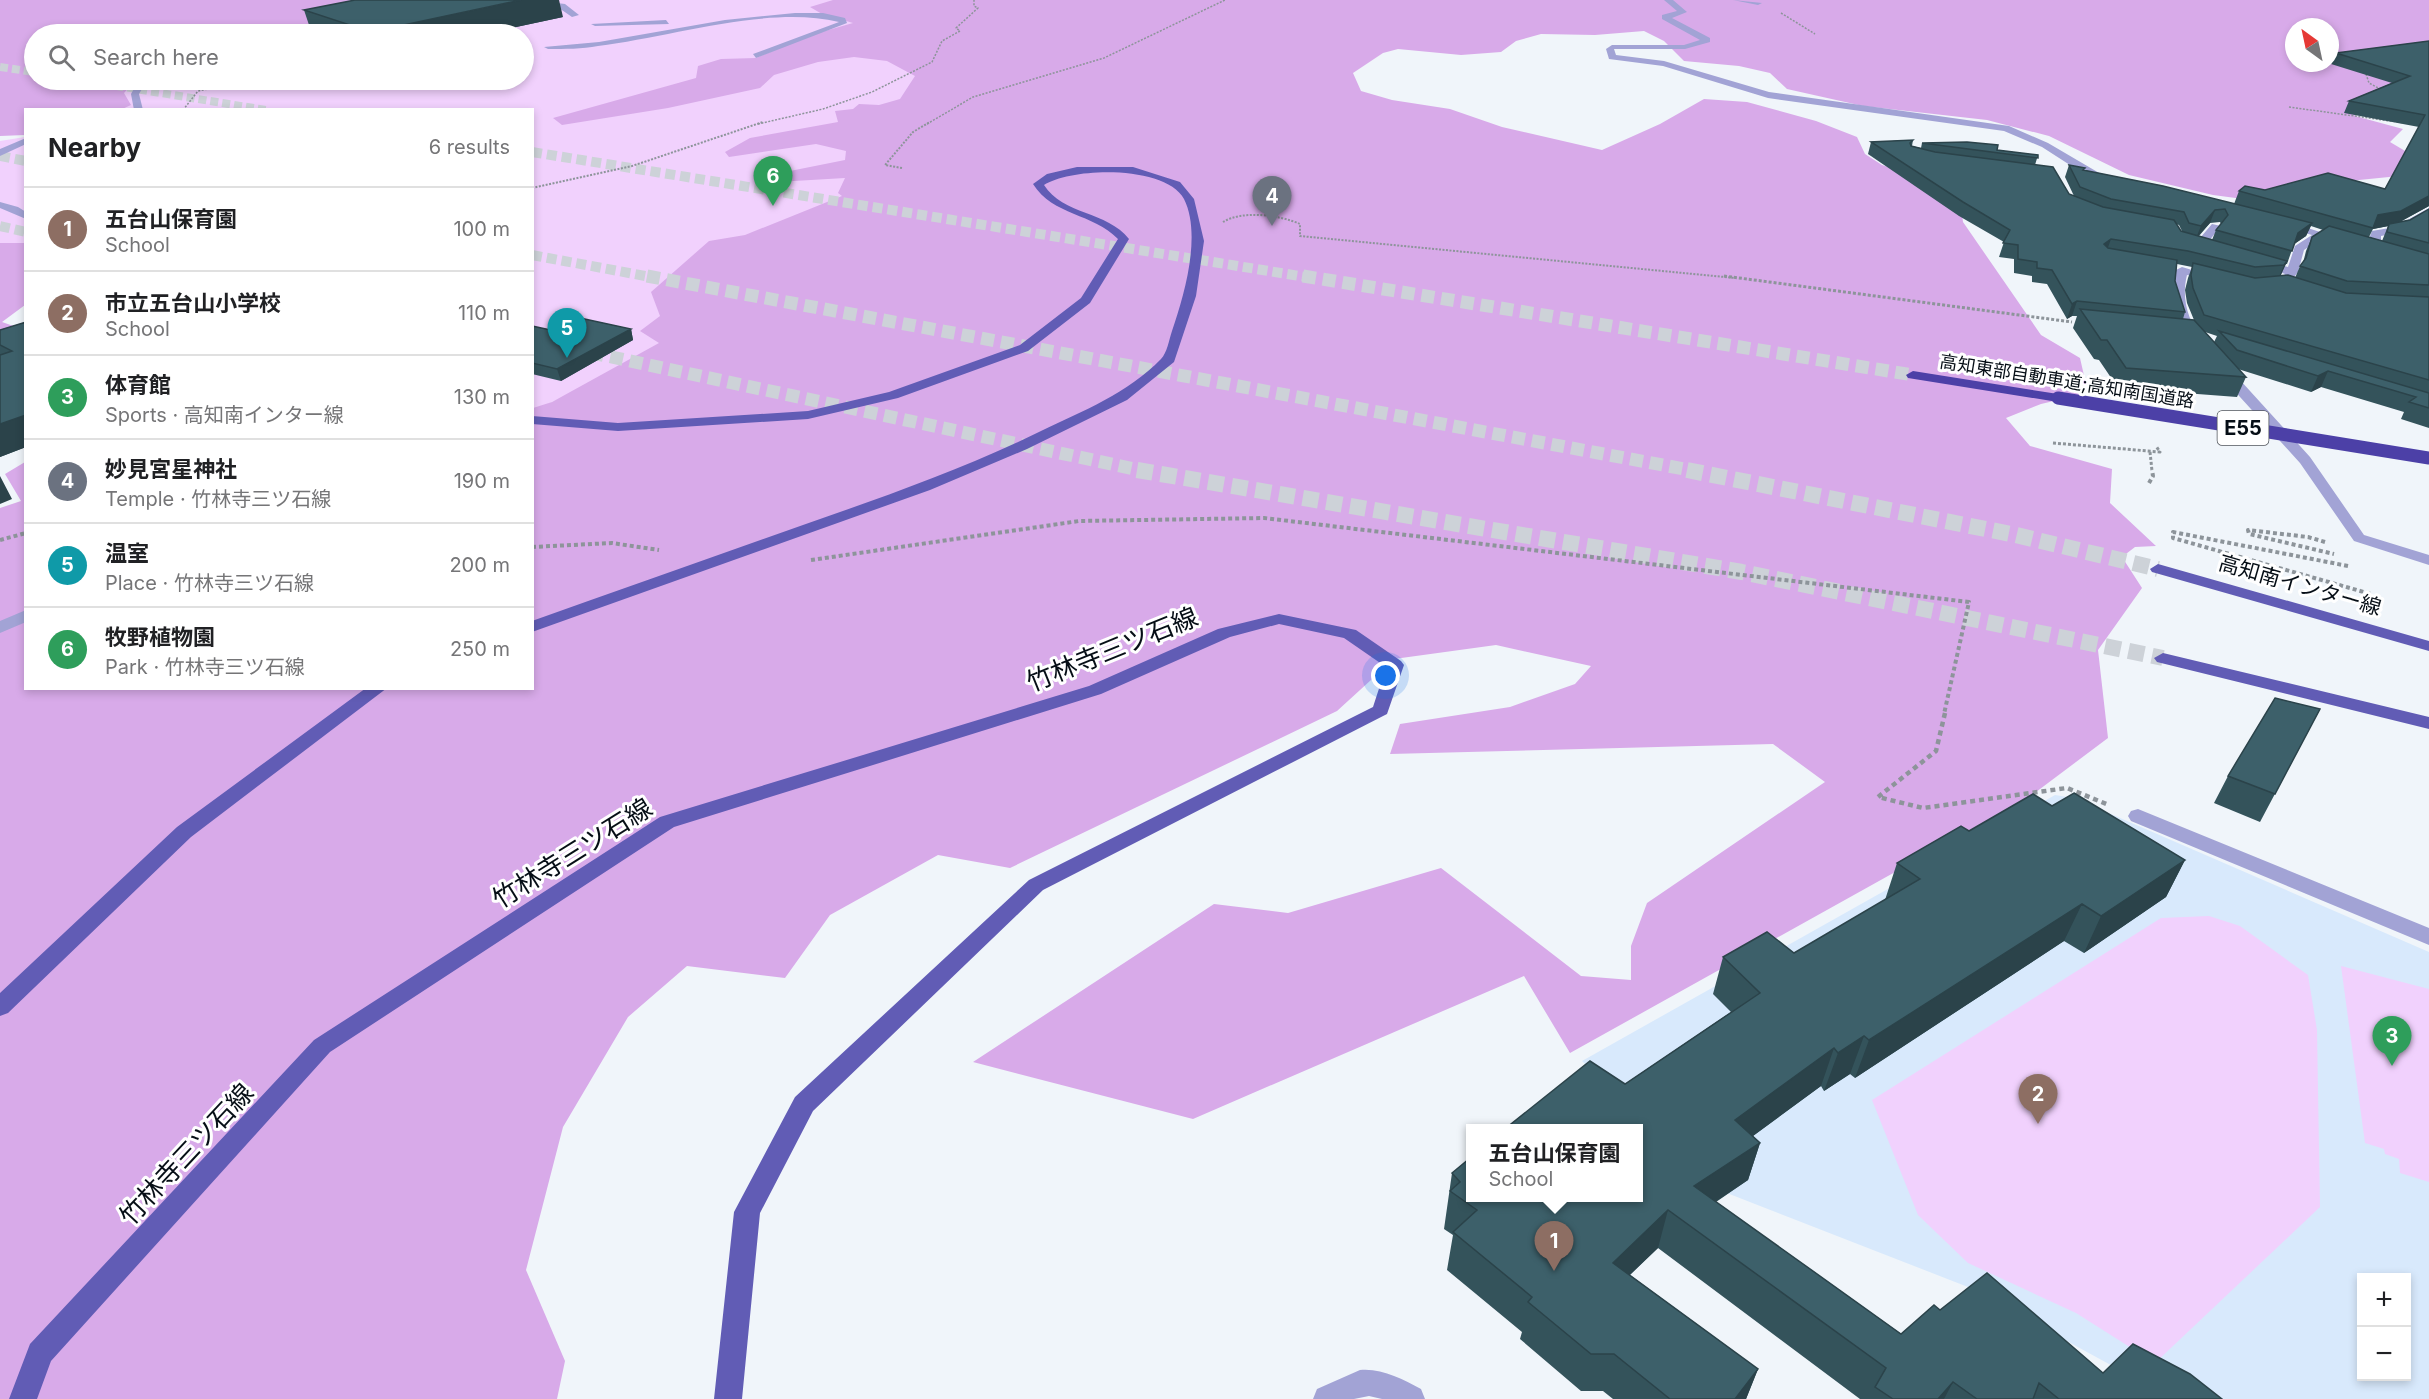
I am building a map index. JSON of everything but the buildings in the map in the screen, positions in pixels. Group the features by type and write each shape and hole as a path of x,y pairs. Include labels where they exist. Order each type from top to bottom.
{"highway":[{"name":"高知東部自動車道;高知南国道路","path":"1913,375 2429,458"}],"main road":[{"path":"534,420 580,426 635,427 808,415 893,395 1024,348 1086,300 1124,239 1110,225 1058,204 1042,194 1038,184 1051,176 1077,170 1129,169 1176,184 1189,200 1198,241 1190,296 1169,358 1122,397 1022,446 925,487 534,626"},
{"name":"高知南インター線","path":"2158,569 2429,646"},
{"name":"竹林寺三ツ石線","path":"23,1399 40,1353 322,1046 667,822 1051,705 1095,690 1224,633 1279,620 1350,634 1395,665 1381,710 1036,885 804,1104 747,1212 728,1399"},
{"path":"2163,658 2429,723"},
{"path":"0,1007 184,832 375,690"}],"street":[{"path":"537,0 561,6 575,15"},
{"path":"1668,0 1683,12 1665,17 1707,40 1685,47 1612,47 1610,49 1612,57 1664,64 1768,95 2006,128 2045,145 2091,174 2115,180"},
{"path":"1737,0 1758,3"},
{"path":"595,24 716,18 833,16 843,23 756,56"},
{"path":"548,47 596,44 751,19"},
{"path":"137,90 135,94 138,108"},
{"path":"0,153 24,142"},
{"path":"0,205 14,209 14,212 24,215"},
{"path":"2372,248 2375,244 2376,233 2398,230 2429,211"},
{"path":"2276,222 2352,243"},
{"path":"2199,245 2216,226"},
{"path":"2284,285 2292,272 2299,248 2320,235"},
{"path":"2250,259 2292,272"},
{"path":"2227,282 2176,269 2177,300 2185,333 2210,349 2305,460 2359,538 2429,560"},
{"path":"0,628 24,616"},
{"path":"2138,816 2429,937"},
{"path":"1327,1399 1365,1381 1379,1382 1411,1399"}],"path":[{"path":"534,188 632,166 759,123 823,109 872,92 932,62 942,41 960,31 956,28 978,9 974,6 974,0"},
{"path":"902,168 885,165 913,132 973,97 1104,58 1224,0"},
{"path":"1758,3 1792,18 1815,34"},
{"path":"2366,74 2369,82 2386,92 2378,92"},
{"path":"185,108 198,91 203,90"},
{"path":"2289,107 2412,125"},
{"path":"1198,241 1231,217 1279,219 1296,221 1300,224 1300,236 1674,270 2072,322"},
{"path":"2149,483 2153,476 2150,452"},
{"path":"808,561 1079,521 1264,519 1969,602 1936,751 1878,797 1923,807 2067,788 2138,816"},
{"path":"2334,545 2308,537 2248,530 2249,534 2340,556"},
{"path":"2351,566 2173,532 2173,538 2371,594 2368,600 2358,598"},
{"path":"0,540 24,534"},
{"path":"534,546 612,543 723,559"}],"shaded area":[{"path":"0,0 420,0 322,24 24,24 24,90 127,90 124,93 131,105 124,108 24,108 24,135 0,136"},
{"path":"395,0 1052,0 1000,190 534,411 534,108 89,108 112,90 534,90 534,24 301,24"},
{"path":"833,0 2429,0 2429,101 2353,111 2355,116 2403,129 2390,142 2422,161 2429,173 2309,185 2266,202 2213,195 2129,175 2049,136 1987,120 1863,106 1787,89 1770,73 1739,66 1684,61 1664,41 1644,31 1595,35 1541,34 1516,41 1501,52 1461,55 1398,49 1383,53 1353,73 1361,91 1392,100 1450,109 1502,127 1602,150 1660,124 1704,99 1747,102 1816,121 1857,137 1865,154 1882,165 1916,176 1960,199 1963,222 2041,335 2080,358 2088,393 2041,404 2006,418 2030,446 2112,469 2110,503 2156,546 2135,547 2122,557 2142,588 2098,650 2108,738 2028,798 1570,1053 1524,976 1193,1119 973,1062 1214,904 1288,913 1441,868 1581,976 1631,980 1631,946 1647,903 1825,782 1773,744 1390,754 1400,724 1510,707 1575,684 1591,666 1496,645 1394,659 1337,711 1010,868 938,855 830,915 785,978 687,966 628,1017 563,1127 526,1270 565,1361 557,1399 0,1399 0,508 21,501 5,474 24,463 24,690 534,690 534,408 552,402 659,343 640,331 660,316 651,292 709,241 745,235 842,196 838,193 845,178 777,182 780,173 845,160 846,151 816,144 729,157 725,152 750,138 838,122 835,111 853,109 859,104 879,105 900,99 915,76 887,61 854,57 818,62 774,75 760,88 668,108 562,125 553,118 696,78 698,66 721,59 756,58 807,36 853,23 822,14 810,7"},
{"path":"24,137 24,251 0,249 0,141"},
{"path":"0,243 24,243 24,306 2,322 24,331 0,353"},
{"path":"2055,795 2074,798 2429,952 2429,1399 2173,1399 1968,1287 1714,1188 1582,1061"},
{"path":"2209,916 2240,926 2308,975 2317,1030 2320,1207 2155,1363 2076,1313 1968,1263 1918,1215 1872,1100 2161,918"},
{"path":"2341,966 2429,989 2429,1182 2400,1173 2399,1159 2385,1154 2384,1149 2365,1143"}],"tunnel":[{"path":"0,67 24,71"},
{"path":"142,90 254,108"},
{"path":"534,152 1312,278"},
{"path":"0,156 24,161"},
{"path":"0,226 24,232"},
{"path":"534,255 656,278"},
{"path":"647,276 1695,471"},
{"path":"1303,276 1913,375"},
{"path":"534,340 1144,471"},
{"path":"1137,470 1742,572 2163,658"},
{"path":"1687,470 2016,535 2158,569"}],"place":[{"name":"牧野植物園","path":"773,206"},
{"name":"妙見宮星神社","path":"1272,226"},
{"name":"温室","path":"567,358"},
{"name":"体育館","path":"2392,1066"},
{"name":"市立五台山小学校","path":"2038,1124"},
{"name":"五台山保育園","path":"1554,1271"}]}
